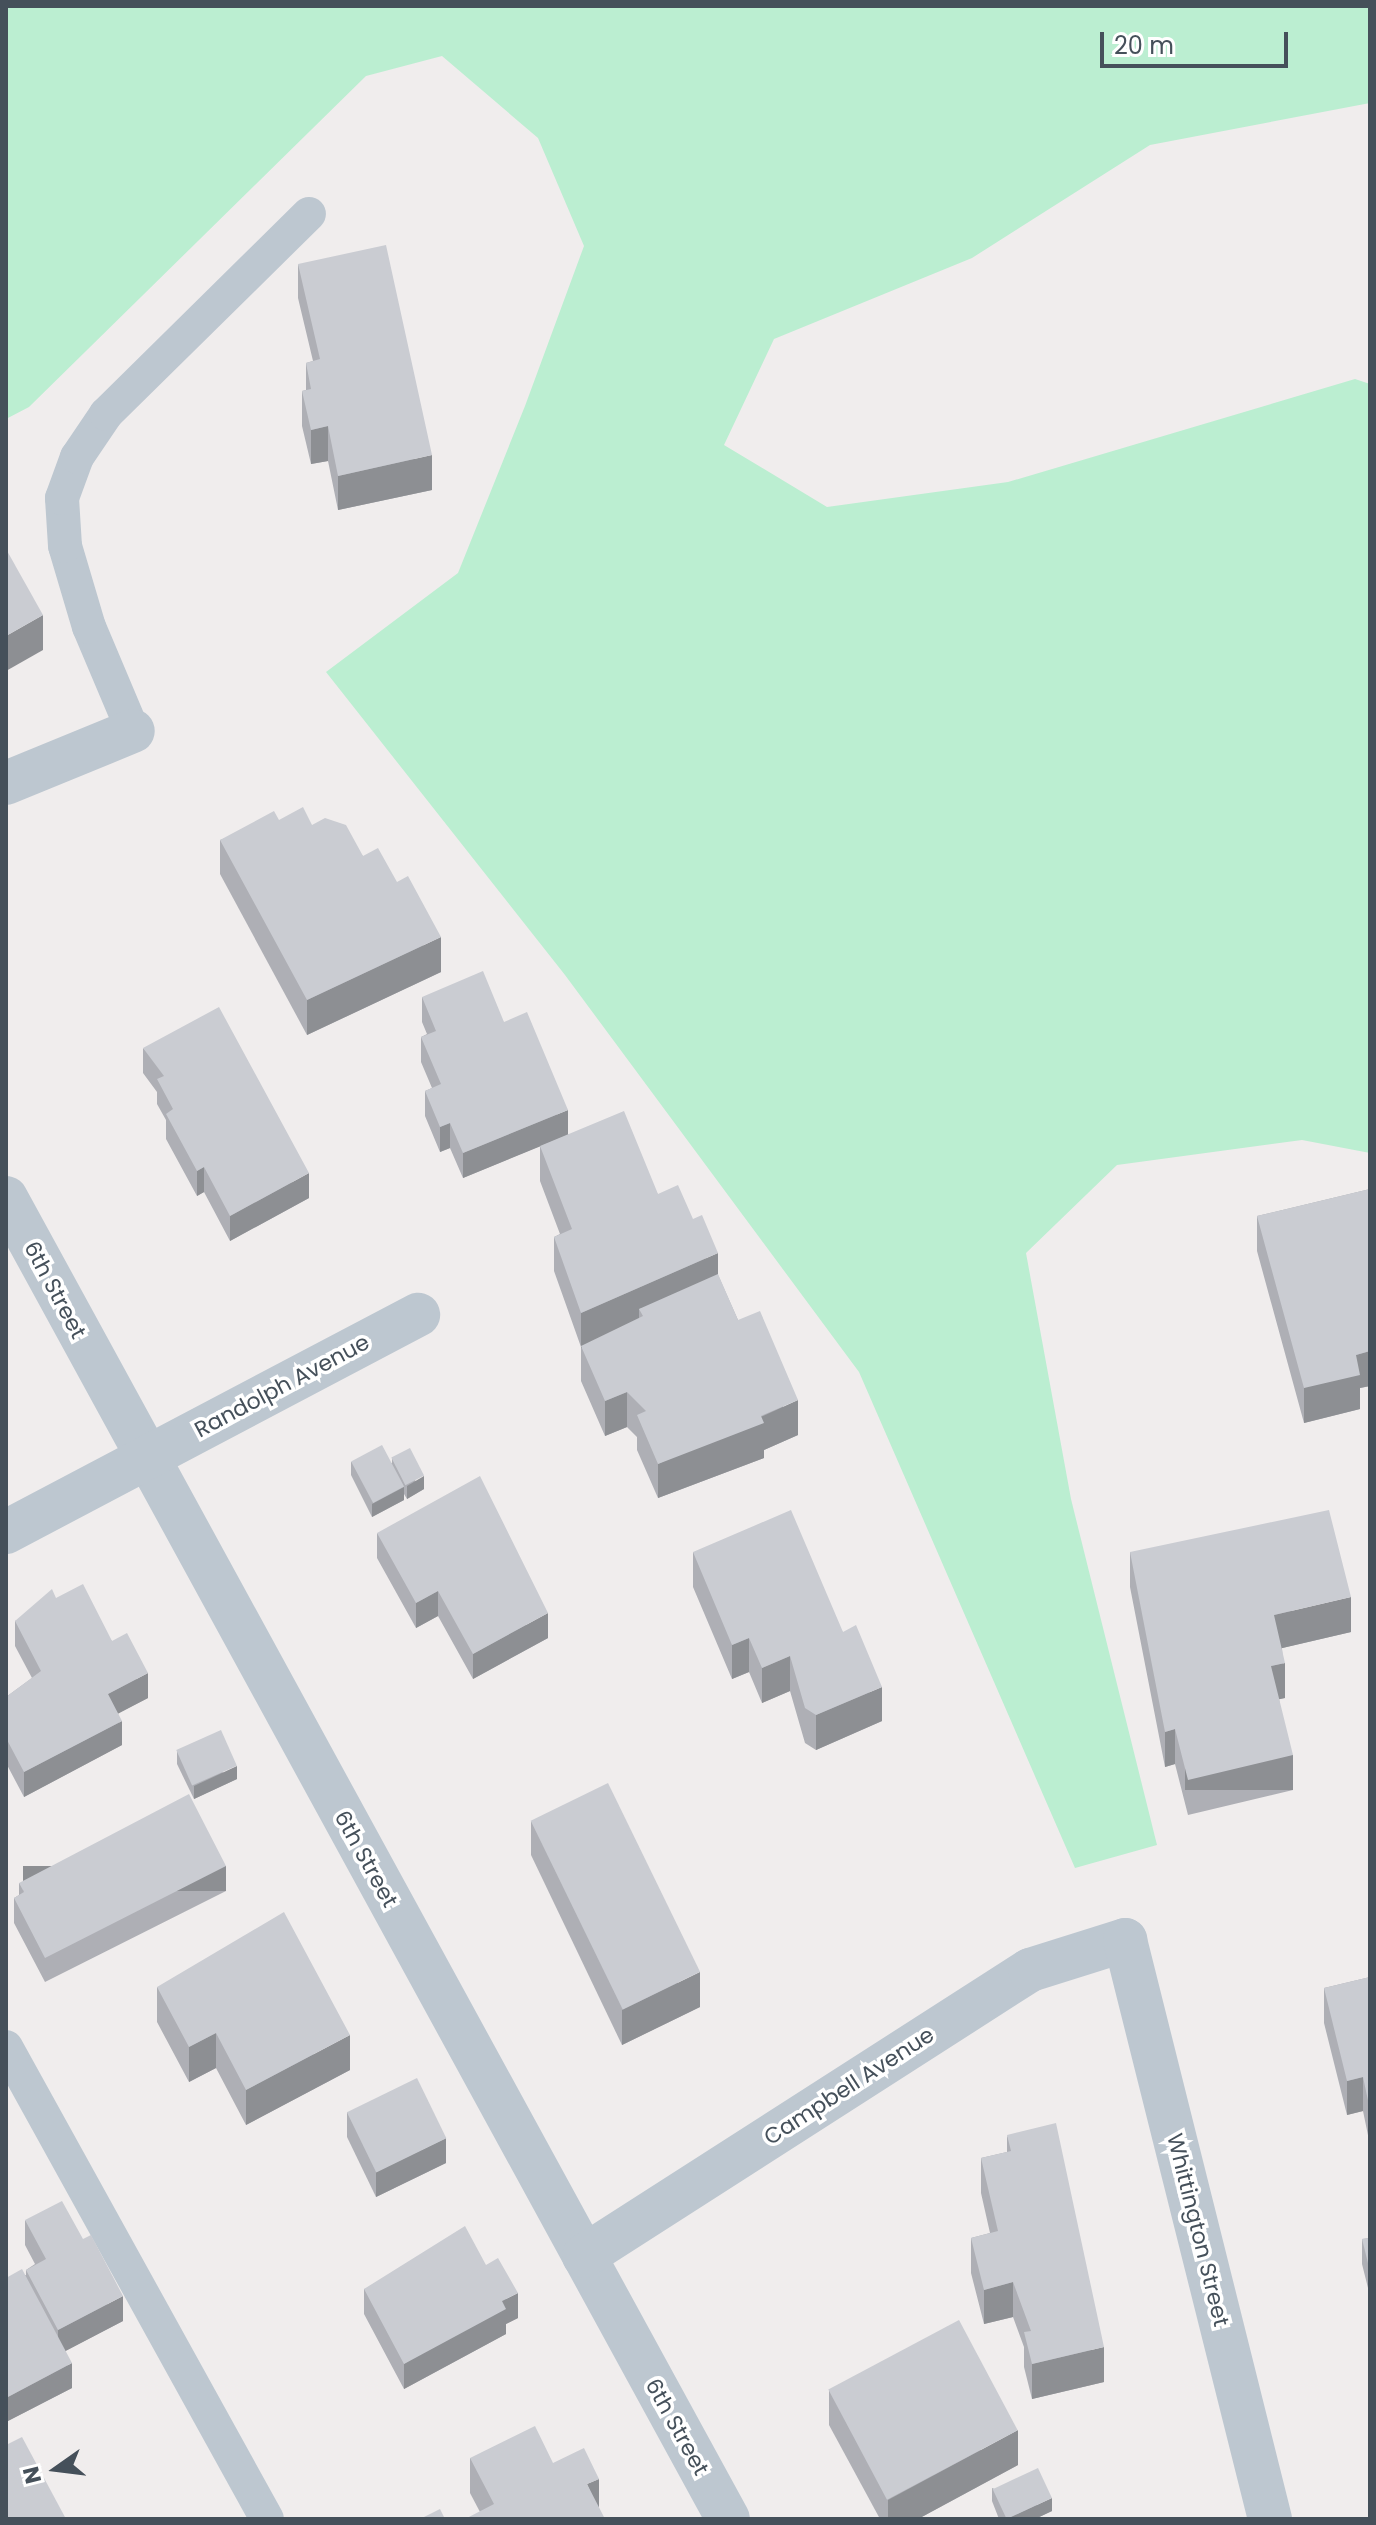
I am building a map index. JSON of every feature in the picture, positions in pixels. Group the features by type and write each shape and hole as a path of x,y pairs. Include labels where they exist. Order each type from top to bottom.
{"street":[{"path":"6,783 133,731"},
{"name":"6th Street","path":"6,1198 145,1458 728,2519"},
{"name":"Randolph Avenue","path":"6,1532 418,1315"},
{"name":"Campbell Avenue","path":"584,2256 1030,1970 1125,1940"},
{"name":"Whittington Street","path":"1125,1940 1270,2519"}],"lane":[{"path":"133,731 89,627 65,546 62,498 77,457 106,414 309,214"},
{"path":"6,2047 267,2519"}],"green space":[{"path":"6,6 1370,6 1370,103 1150,145 972,258 774,339 724,445 827,507 1008,482 1355,379 1370,384 1370,1153 1302,1140 1117,1165 1026,1253 1071,1499 1157,1845 1075,1868 859,1372 565,975 326,672 458,573 525,406 584,246 538,138 442,56 366,76 29,407 6,419"}],"building":[{"path":"386,245 432,455 338,476 328,426 311,430 302,391 311,389 306,363 320,359 298,264"},
{"path":"6,549 43,615 6,636"},
{"path":"303,807 312,825 325,818 346,825 363,856 378,848 397,882 408,876 441,937 307,1000 220,840 274,811 279,820"},
{"path":"483,971 504,1022 527,1012 568,1110 463,1153 450,1123 440,1127 425,1091 441,1084 421,1037 436,1031 422,997"},
{"path":"219,1007 309,1173 230,1216 204,1167 197,1171 166,1114 173,1109 157,1079 164,1076 143,1048"},
{"path":"624,1111 658,1194 678,1185 693,1219 702,1215 718,1253 581,1313 554,1237 572,1229 540,1146"},
{"path":"1370,1189 1370,1351 1356,1355 1360,1375 1304,1388 1257,1216"},
{"path":"718,1274 738,1320 760,1311 798,1400 761,1416 764,1423 658,1464 637,1415 646,1411 627,1392 605,1401 581,1346 643,1316 639,1309"},
{"path":"382,1445 404,1486 373,1503 351,1461"},
{"path":"410,1448 424,1476 405,1485 391,1458"},
{"path":"480,1476 548,1613 473,1654 438,1591 416,1603 377,1533"},
{"path":"791,1510 843,1632 856,1625 882,1687 816,1715 805,1708 790,1656 762,1668 749,1638 732,1645 693,1552"},
{"path":"1329,1510 1351,1597 1274,1615 1285,1663 1271,1666 1293,1755 1188,1780 1175,1729 1165,1732 1130,1552"},
{"path":"83,1584 112,1641 127,1633 148,1673 108,1694 122,1721 24,1772 6,1738 6,1697 41,1671 15,1621 52,1589 56,1598"},
{"path":"221,1730 237,1766 192,1786 176,1750"},
{"path":"608,1783 700,1972 623,2009 531,1821"},
{"path":"189,1794 226,1866 45,1958 14,1898 24,1892 19,1883"},
{"path":"284,1912 350,2035 246,2090 216,2033 189,2047 157,1987"},
{"path":"1370,1977 1370,2110 1363,2077 1347,2081 1324,1988"},
{"path":"417,2078 446,2138 376,2172 347,2112"},
{"path":"1056,2123 1104,2347 1032,2364 1024,2332 1031,2331 1013,2282 984,2290 971,2238 998,2231 981,2158 1011,2151 1007,2135"},
{"path":"62,2201 83,2239 91,2235 123,2296 58,2330 26,2270 46,2259 25,2220"},
{"path":"465,2226 486,2265 498,2258 518,2293 502,2301 506,2309 404,2364 364,2289"},
{"path":"1370,2238 1370,2271 1362,2239"},
{"path":"22,2269 72,2363 6,2398 6,2278"},
{"path":"959,2320 1018,2430 887,2500 828,2389"},
{"path":"535,2426 553,2463 584,2448 599,2479 587,2484 605,2519 465,2519 494,2504 470,2458"},
{"path":"22,2437 66,2519 6,2519 6,2445"},
{"path":"1038,2468 1052,2498 1007,2519 993,2489"},
{"path":"440,2509 445,2519 420,2519"}]}
